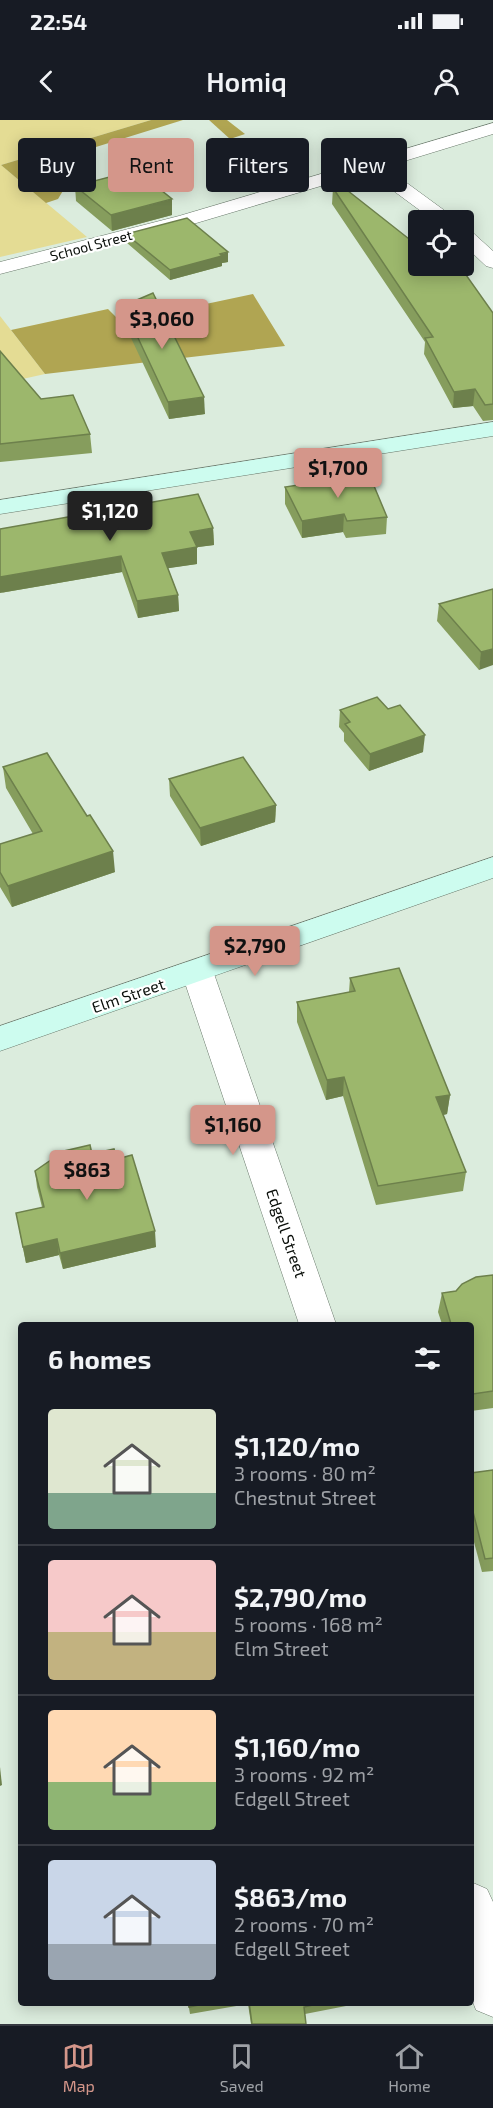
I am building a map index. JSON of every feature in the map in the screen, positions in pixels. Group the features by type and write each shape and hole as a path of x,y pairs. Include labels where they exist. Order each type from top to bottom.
{"street":[{"name":"School Street","path":"407,155 493,128"},
{"name":"School Street","path":"0,268 67,253 321,181"},
{"path":"407,192 431,210"},
{"path":"474,244 493,262"},
{"path":"0,507 493,429"},
{"name":"Elm Street","path":"0,1039 493,867"},
{"name":"Edgell Street","path":"197,971 317,1322"},
{"path":"474,1917 493,1993"}],"shaded area":[{"path":"0,120 151,120 91,138 18,138 18,160 1,165 18,179 18,192 33,192 87,237 0,257"},
{"path":"151,120 183,120 125,138 108,138 108,143 96,147 96,138 91,138"},
{"path":"209,120 227,120 245,134 229,138"},
{"path":"18,160 18,179 1,165"},
{"path":"33,192 62,192 58,199 46,203"},
{"path":"253,294 285,346 45,374 11,330 108,309 121,322"},
{"path":"0,316 45,374 0,384"}],"building":[{"path":"108,177 108,192 163,192 172,199 111,215 82,192 96,192 96,180"},
{"path":"336,192 349,192 408,238 408,276 467,276 493,313 493,404 485,405 475,389 454,392 425,338 433,337"},
{"path":"187,218 228,252 220,254 222,256 170,270 126,234"},
{"path":"153,293 204,397 168,402 123,306"},
{"path":"0,351 41,399 73,395 90,434 0,444"},
{"path":"369,474 387,517 347,521 344,514 302,521 285,487"},
{"path":"198,494 213,528 190,532 197,547 162,553 178,595 137,601 121,556 0,577 0,529"},
{"path":"493,589 493,649 481,652 439,604"},
{"path":"377,697 388,709 400,705 425,735 370,754 345,724 350,722 340,710"},
{"path":"47,753 87,816 90,815 113,851 8,886 0,872 0,844 42,831 3,767"},
{"path":"243,757 276,805 200,828 169,779"},
{"path":"399,968 450,1095 436,1097 466,1172 378,1186 344,1077 327,1080 297,1002 355,991 350,978"},
{"path":"90,1145 92,1154 114,1149 117,1159 132,1155 155,1231 60,1253 57,1239 23,1247 16,1213 44,1207 35,1171 64,1151"},
{"path":"493,1275 493,1391 474,1394 474,1322 450,1322 442,1293 456,1291 462,1284 476,1277"},
{"path":"493,1470 493,1558 485,1559 474,1516 474,1473"},
{"path":"250,2006 308,2006 304,2007 306,2024 252,2024"}]}
